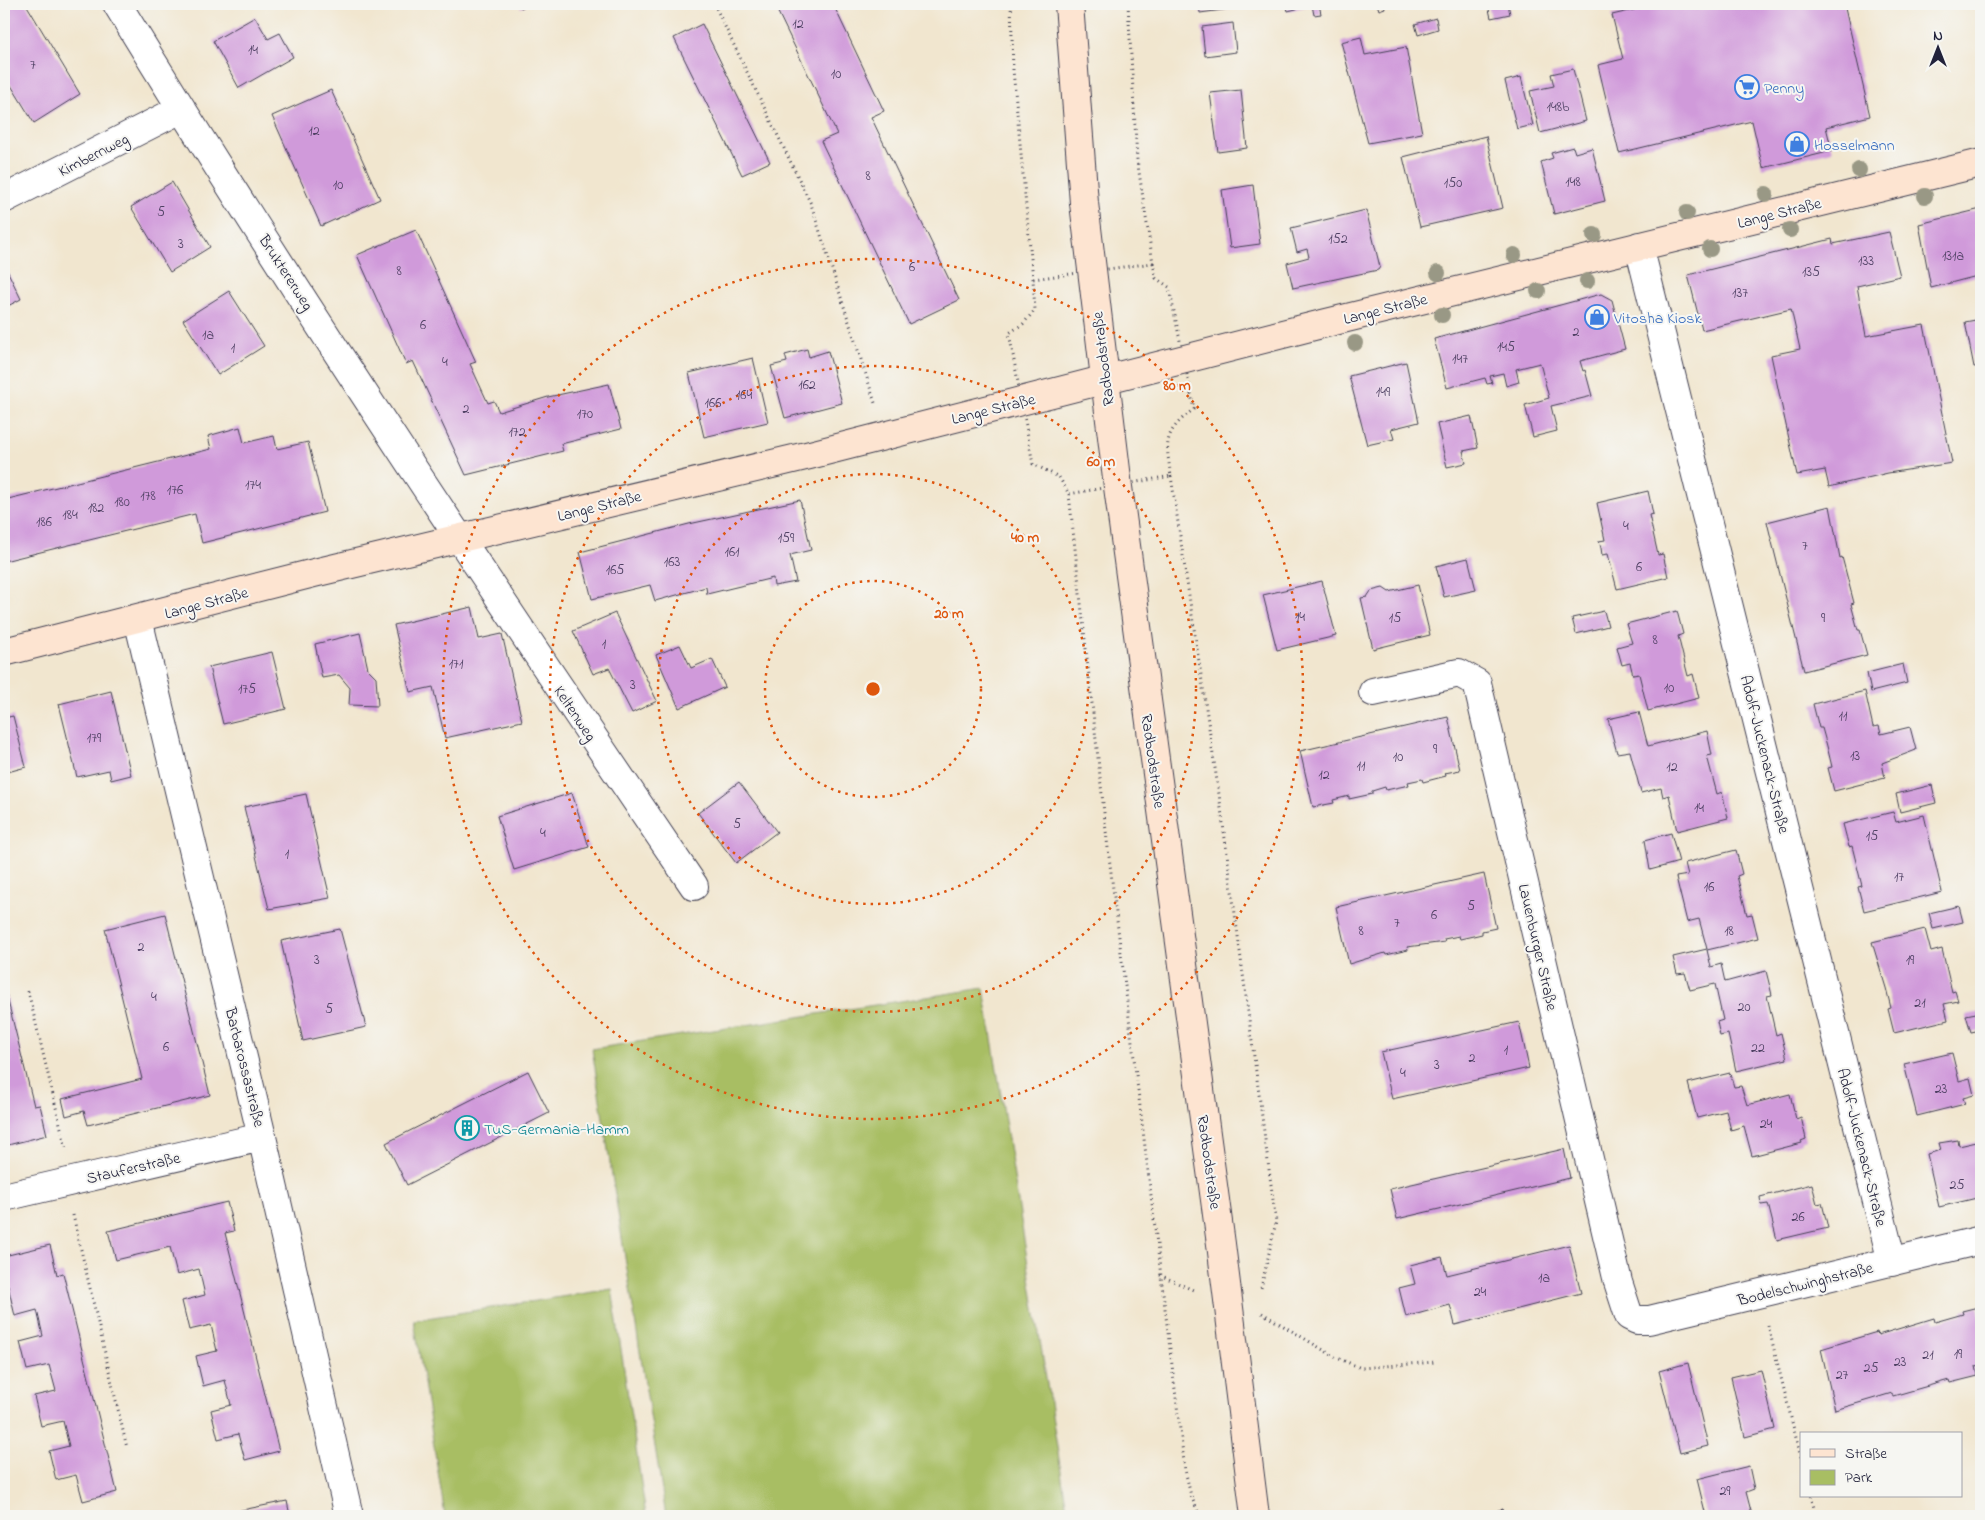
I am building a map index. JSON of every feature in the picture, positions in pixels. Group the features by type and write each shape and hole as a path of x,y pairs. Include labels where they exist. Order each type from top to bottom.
{"street":[{"name":"Bruktererweg","path":"117,4 181,109 459,539"},
{"name":"Radbodstraße","path":"1068,4 1084,203 1105,379 1229,1307 1255,1516"},
{"name":"Kimbernweg","path":"4,199 181,109"},
{"name":"Lange Straße","path":"4,652 314,573 886,436 1105,379 1981,163"},
{"name":"Adolf-Juckenack-Straße","path":"1639,246 1892,1262"},
{"name":"Keltenweg","path":"459,539 694,886"},
{"name":"Barbarossastraße","path":"138,619 262,1137 349,1516"},
{"name":"Lauenburger Straße","path":"1373,692 1459,673 1477,684 1618,1282 1628,1316"},
{"name":"Stauferstraße","path":"4,1197 262,1137"},
{"name":"Bodelschwinghstraße","path":"1628,1316 1637,1320 1649,1320 1981,1240"}],"path":[{"path":"714,4 811,204 886,436"},
{"path":"1010,4 1013,70 1033,279"},
{"path":"1128,4 1137,159 1153,263"},
{"path":"1171,476 1220,801 1276,1222 1260,1292"},
{"path":"1069,494 1108,850 1184,1470 1191,1496 1200,1516"},
{"path":"28,990 127,1448"},
{"path":"1160,1275 1229,1307 1262,1313 1335,1358 1361,1368 1435,1362"},
{"path":"1760,1293 1800,1454"},
{"path":"1261,1306 1262,1313"},
{"path":"1812,1498 1816,1516"},
{"path":"1976,1516 1981,1515"}],"green space":[{"path":"984,988 1068,1516 666,1516 592,1049"},
{"path":"612,1289 646,1516 445,1516 414,1320"}],"building":[{"path":"4,4 26,4 80,94 34,123 4,74"},
{"path":"518,4 529,4 521,8"},
{"path":"774,4 833,4 884,111 871,117 959,300 909,324 821,141 837,134"},
{"path":"1199,4 1229,4 1230,9 1200,13"},
{"path":"1286,4 1319,4 1321,14 1314,15 1312,5 1288,11"},
{"path":"1344,4 1358,4 1345,7"},
{"path":"1377,4 1384,4 1385,8 1379,10"},
{"path":"1508,4 1510,14 1491,18 1488,5"},
{"name":"Penny","path":"1659,4 1844,4 1870,116 1826,127 1832,151 1763,168 1752,121 1619,153 1598,65 1623,59 1612,15"},
{"path":"255,17 268,39 280,33 293,57 239,88 213,41"},
{"path":"1436,18 1438,29 1418,35 1415,24"},
{"path":"1233,23 1236,52 1205,56 1202,27"},
{"path":"702,24 770,162 742,175 674,38"},
{"path":"1361,37 1365,55 1406,47 1422,133 1368,143 1341,42"},
{"path":"1573,69 1586,121 1540,133 1530,91 1554,86 1551,74"},
{"path":"1521,77 1533,125 1517,129 1505,81"},
{"path":"331,90 380,199 321,226 272,116"},
{"path":"1241,90 1247,148 1218,152 1210,93"},
{"path":"1486,136 1503,208 1420,227 1403,157"},
{"path":"1573,147 1575,153 1592,148 1605,201 1554,214 1541,162 1553,158 1551,153"},
{"path":"172,182 210,247 170,272 131,207"},
{"path":"1253,185 1260,244 1230,248 1222,190"},
{"path":"1981,209 1981,275 1931,288 1919,224"},
{"path":"1366,210 1380,267 1378,270 1293,288 1287,263 1309,257 1307,249 1297,252 1291,228"},
{"path":"416,230 476,362 470,364 488,403 494,401 499,412 548,397 609,384 621,429 561,444 563,451 466,475 413,361 406,364 357,255"},
{"path":"1889,232 1900,276 1857,286 1866,336 1924,325 1952,463 1888,473 1829,487 1825,470 1797,475 1782,407 1771,355 1800,349 1791,309 1702,330 1688,275 1832,239 1833,244"},
{"path":"4,264 21,299 4,308"},
{"path":"229,291 264,346 218,375 183,320"},
{"path":"1601,294 1612,300 1625,349 1580,361 1583,371 1585,370 1592,396 1551,406 1557,431 1533,437 1525,405 1549,398 1540,363 1516,369 1519,382 1506,386 1503,373 1490,376 1492,383 1487,384 1485,378 1447,388 1434,339"},
{"path":"1981,319 1981,366 1974,367 1965,322"},
{"path":"807,349 809,357 828,351 842,403 785,418 771,366 787,362 785,355"},
{"path":"753,358 768,422 704,437 689,373"},
{"path":"1406,362 1419,422 1391,429 1394,439 1367,445 1349,376"},
{"path":"1471,416 1478,448 1463,451 1466,463 1447,467 1437,424"},
{"path":"240,427 244,443 274,436 277,449 308,442 325,512 202,543 195,514 4,561 4,500 211,449 208,436"},
{"path":"1648,491 1653,514 1649,515 1658,555 1663,554 1668,577 1617,589 1608,554 1602,555 1599,541 1605,540 1597,503"},
{"path":"800,500 811,550 790,555 796,582 774,586 773,578 707,594 706,587 655,601 650,585 592,599 580,552 689,524"},
{"path":"1830,506 1840,558 1842,557 1854,603 1851,604 1867,655 1804,671 1767,522"},
{"path":"1468,558 1476,590 1444,597 1436,566"},
{"path":"1322,581 1336,636 1277,650 1263,595"},
{"path":"1418,585 1430,635 1373,649 1361,598 1367,597 1371,591 1383,588 1389,592"},
{"path":"472,607 479,639 502,634 522,721 445,738 433,687 410,692 394,625"},
{"path":"1604,611 1608,626 1576,634 1572,618"},
{"path":"1677,611 1683,634 1678,636 1688,676 1693,674 1699,698 1648,711 1639,674 1633,675 1630,663 1622,665 1617,647 1632,643 1626,624"},
{"path":"615,613 657,701 632,713 609,668 593,674 573,631"},
{"path":"360,633 368,669 376,677 378,706 349,705 350,688 339,675 322,678 315,644"},
{"path":"680,645 691,668 712,659 725,687 679,708 656,655"},
{"path":"272,652 286,709 223,724 209,667"},
{"path":"1903,664 1907,683 1871,692 1867,673"},
{"path":"111,691 131,775 111,780 109,770 77,777 59,704"},
{"path":"1865,691 1873,727 1879,726 1881,734 1910,727 1916,750 1882,763 1885,778 1834,791 1828,768 1832,767 1827,746 1822,728 1819,728 1813,704"},
{"path":"1639,712 1648,746 1707,731 1712,755 1707,756 1717,794 1722,792 1728,818 1677,831 1669,795 1663,797 1661,788 1641,793 1630,751 1617,753 1608,719"},
{"path":"13,716 26,767 4,773 4,718"},
{"path":"1448,717 1460,770 1445,773 1446,776 1423,782 1422,779 1408,782 1409,785 1386,790 1385,787 1372,791 1372,794 1349,799 1349,796 1333,800 1334,803 1313,807 1300,751"},
{"path":"739,782 777,832 736,863 698,813"},
{"path":"1932,785 1936,803 1900,812 1896,794"},
{"path":"572,793 589,847 514,870 497,816"},
{"path":"306,794 330,898 269,909 244,807"},
{"path":"1893,812 1896,822 1924,815 1942,892 1864,911 1858,887 1862,886 1852,846 1849,847 1843,824"},
{"path":"1671,833 1679,862 1650,870 1645,840"},
{"path":"1736,850 1742,874 1737,876 1747,915 1752,914 1758,938 1707,950 1711,967 1721,964 1725,982 1766,971 1772,995 1767,996 1776,1035 1781,1033 1787,1059 1736,1071 1728,1034 1720,1036 1717,1022 1723,1020 1715,984 1690,990 1685,973 1677,974 1673,957 1707,949 1699,919 1687,922 1676,877 1688,875 1685,863"},
{"path":"1484,874 1496,928 1482,931 1482,934 1460,939 1459,936 1444,939 1445,942 1407,947 1408,950 1386,955 1385,953 1349,964 1336,907"},
{"path":"1959,906 1963,922 1933,929 1929,913"},
{"path":"165,914 210,1095 88,1125 84,1111 66,1116 62,1099 142,1079 105,929"},
{"path":"340,929 366,1027 303,1041 281,941"},
{"path":"1925,929 1931,952 1942,949 1952,992 1955,991 1958,1001 1944,1004 1948,1020 1894,1033 1888,1009 1891,1008 1872,942"},
{"path":"4,985 34,1106 40,1105 47,1135 4,1146"},
{"path":"1981,1012 1981,1030 1971,1032 1966,1015"},
{"path":"1519,1022 1529,1068 1392,1099 1381,1052"},
{"path":"1952,1053 1959,1081 1970,1078 1974,1095 1963,1098 1965,1104 1917,1116 1904,1064"},
{"name":"TuS-Germania-Hamm","path":"528,1071 549,1113 407,1185 386,1143"},
{"path":"1730,1073 1734,1087 1741,1086 1747,1105 1790,1094 1796,1119 1801,1117 1806,1139 1801,1141 1802,1143 1752,1156 1744,1126 1731,1130 1726,1111 1697,1118 1688,1083"},
{"path":"1958,1140 1959,1146 1981,1141 1981,1162 1979,1162 1981,1197 1939,1207 1927,1154 1941,1150 1939,1143"},
{"path":"1564,1149 1570,1178 1397,1219 1390,1189"},
{"path":"1812,1184 1817,1204 1822,1203 1828,1228 1777,1240 1768,1204 1761,1205 1760,1197"},
{"path":"227,1202 234,1231 225,1233 279,1451 245,1460 238,1434 218,1439 211,1410 231,1405 225,1380 203,1386 196,1356 217,1351 211,1325 189,1330 182,1301 205,1295 199,1269 177,1275 170,1247 116,1260 108,1231"},
{"path":"50,1245 57,1275 63,1273 117,1492 83,1501 76,1475 56,1480 49,1451 69,1446 63,1421 41,1426 34,1396 56,1391 49,1365 27,1370 20,1342 43,1336 37,1310 15,1316 8,1286 4,1287 4,1256"},
{"path":"1569,1245 1581,1293 1455,1325 1450,1305 1406,1317 1399,1288 1415,1284 1410,1265 1442,1257 1447,1275"},
{"path":"1978,1307 1981,1320 1981,1365 1976,1366 1978,1376 1950,1383 1949,1380 1893,1396 1892,1393 1835,1410 1821,1349 1877,1332 1878,1335 1934,1318 1935,1322 1963,1314 1962,1311"},
{"path":"1688,1363 1708,1446 1680,1453 1659,1371"},
{"path":"1761,1370 1775,1429 1745,1437 1731,1377"},
{"path":"1749,1466 1754,1489 1746,1492 1752,1515 1760,1513 1761,1516 1706,1516 1697,1479"},
{"path":"287,1501 290,1516 232,1516 232,1512"},
{"path":"1502,1509 1504,1516 1478,1516"}],"place":[{"name":"Penny","path":"1747,87"},
{"name":"Hosselmann","path":"1797,144"},
{"name":"Vitosha Kiosk","path":"1597,317"},
{"name":"TuS-Germania-Hamm","path":"467,1128"}]}
